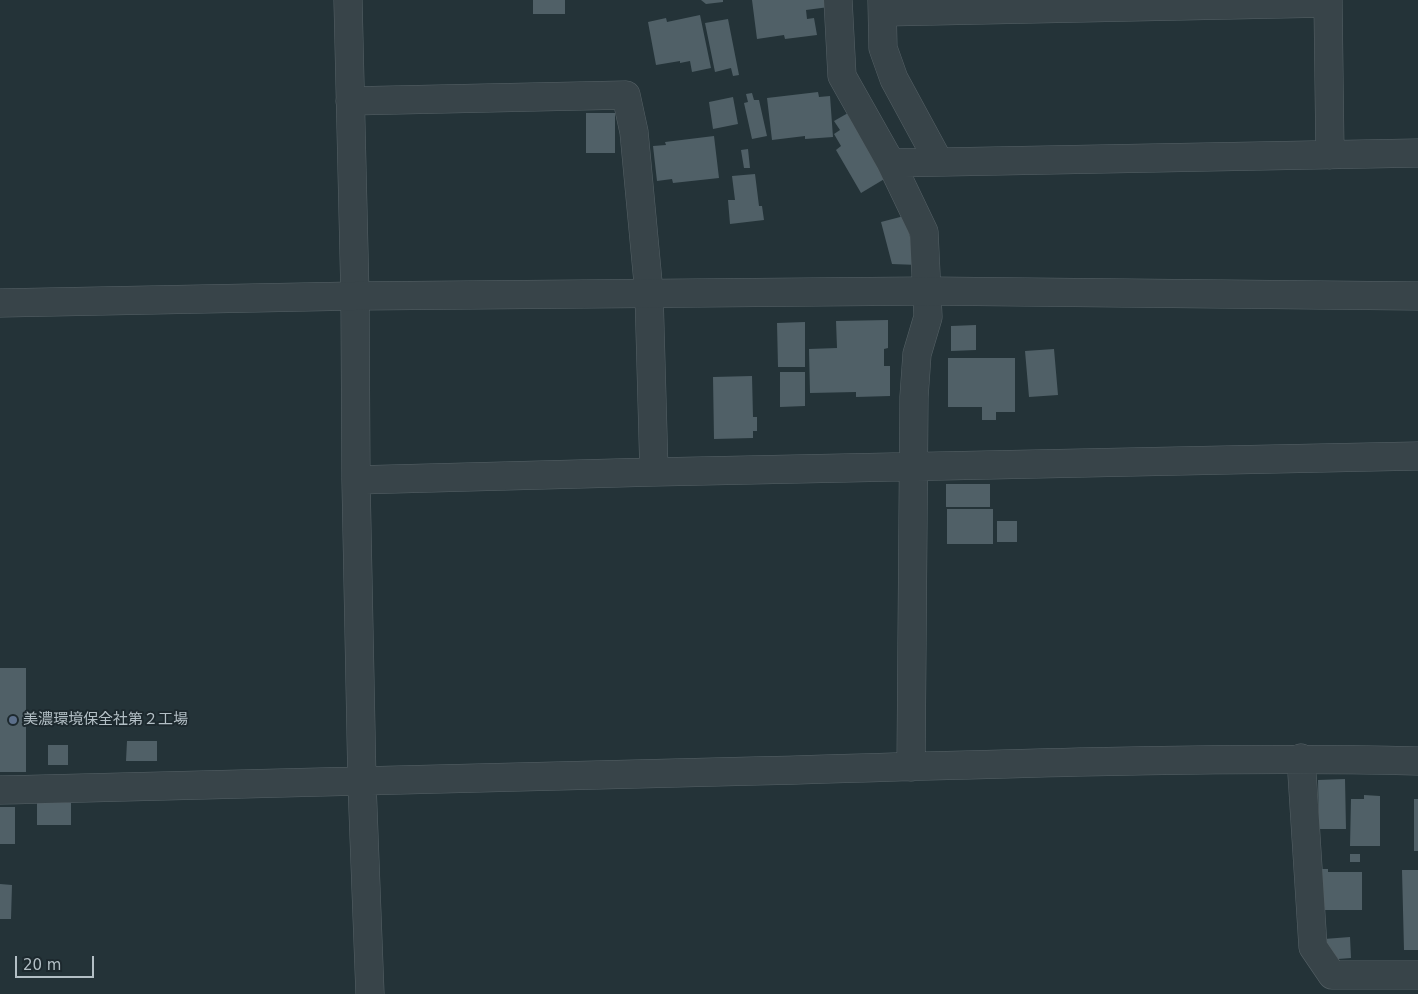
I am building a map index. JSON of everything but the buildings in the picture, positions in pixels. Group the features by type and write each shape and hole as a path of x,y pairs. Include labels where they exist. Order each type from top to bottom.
{"street":[{"path":"348,0 355,296 356,480 362,783 370,994"},
{"path":"838,0 842,76 892,163 924,232 928,317 917,354 914,397 911,767"},
{"path":"939,162 894,79 883,48 883,6 1328,2 1330,155"},
{"path":"350,101 626,95 634,132 649,293 654,472"},
{"path":"892,163 1418,153"},
{"path":"0,303 355,296 927,291 1418,296"},
{"path":"356,480 1418,456"},
{"path":"1302,758 1313,947 1332,975 1349,985 1418,975"},
{"path":"0,790 362,783 1302,758 1418,760"}],"place":[{"name":"美濃環境保全社第２工場","path":"13,720"}]}
